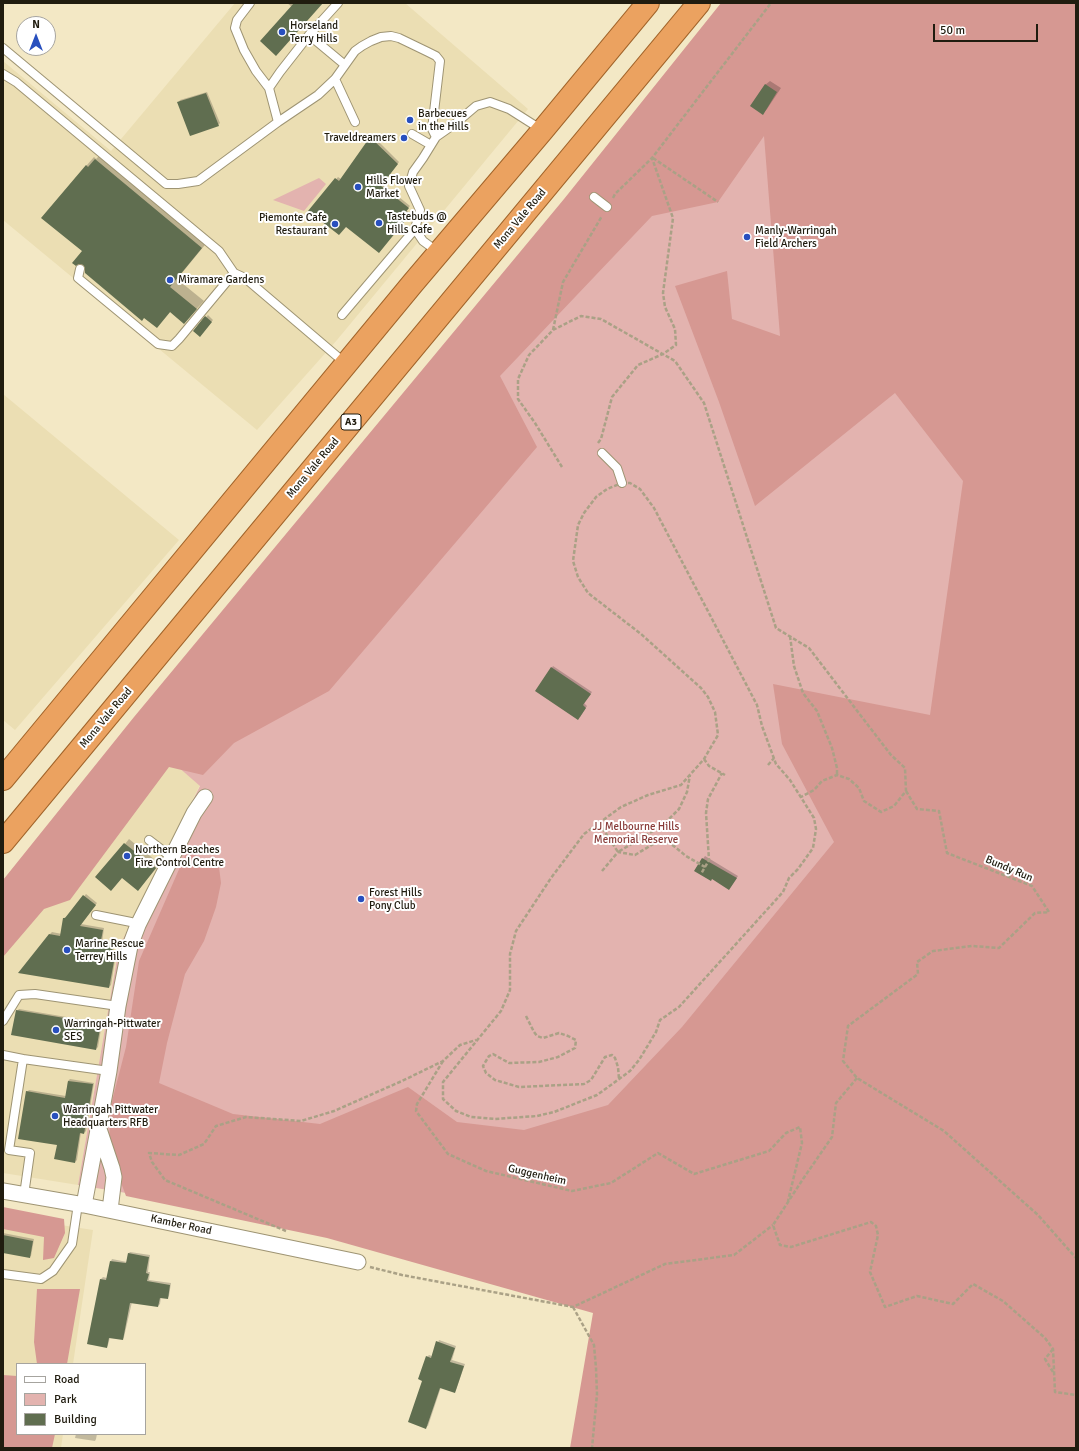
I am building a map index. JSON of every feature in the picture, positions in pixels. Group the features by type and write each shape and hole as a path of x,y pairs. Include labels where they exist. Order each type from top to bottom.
{"highway":[{"path":"3,779 346,364 648,3"},
{"name":"Mona Vale Road","path":"3,842 699,3"}],"street":[{"path":"81,1204 109,1071 118,1006 130,946 138,925 194,814 205,797"},
{"path":"98,1128 114,1177 110,1210"},
{"name":"Kamber Road","path":"3,1191 81,1204 358,1262"}],"lane":[{"path":"250,3 237,20 235,28 244,50 268,88 278,122"},
{"path":"268,88 309,35 338,3"},
{"path":"309,35 345,64"},
{"path":"3,48 166,184 198,181 278,122 318,95 335,79 345,64 362,46 371,41 391,36 399,38 436,56 440,61 432,129 436,137"},
{"path":"3,74 16,82 219,251 234,273 245,278 346,364"},
{"path":"335,79 355,122"},
{"path":"342,314 415,229 420,210 410,186 413,172 436,137 476,106 490,102 509,109 542,131"},
{"path":"412,134 431,145"},
{"path":"594,198 607,208"},
{"path":"415,229 423,241 439,253"},
{"path":"80,269 78,278 158,344 172,346 234,273"},
{"path":"602,453 617,468 622,483"},
{"path":"149,840 166,853 173,856"},
{"path":"96,915 131,922 138,925"},
{"path":"3,1021 19,995 35,994 118,1006"},
{"path":"3,1055 109,1071"},
{"path":"23,1059 9,1150 30,1153 24,1195"},
{"path":"3,1274 41,1279 53,1271 72,1244 81,1204"}],"path":[{"path":"553,330 563,282 615,194 652,158 770,3"},
{"path":"652,158 718,202"},
{"path":"597,444 601,439 612,397 638,365 663,354 676,345 675,328 665,307 663,293 673,218 652,158"},
{"path":"562,467 518,399 518,379 529,355 553,330 581,316 601,319 675,361 704,403 776,628 809,648 891,755 905,768 906,791 894,806 881,812 864,801 858,788 849,779 837,775 822,781 814,790 801,797"},
{"path":"622,483 630,483 640,489 654,508 757,705 762,726 776,764 790,780 814,818 816,829 813,848 798,869 789,878 783,892 679,1007 660,1020 656,1032 639,1060 630,1071 619,1080 597,1095 554,1112 537,1116 516,1118 495,1119 470,1117 456,1111 443,1099 443,1082 500,1012 510,990 510,954 516,930 551,878 584,834 621,807 648,795 681,784 704,759 718,735 717,718 708,697 686,673 588,593 582,586 575,570 574,561 578,525 584,513 596,497 607,489 622,483"},
{"path":"790,636 794,666 802,693 817,711 832,748 837,768 837,775"},
{"path":"768,765 774,758"},
{"path":"701,874 709,860 706,813 708,799 723,774 709,766 704,759"},
{"path":"602,871 618,852 663,825 679,809 687,792 691,774"},
{"name":"Bundy Run","path":"857,1078 844,1061 848,1026 918,974 917,962 933,951 972,946 999,948 1035,913 1049,912 1032,886 947,853 939,811 917,809 906,791"},
{"path":"599,824 618,852 635,855 658,841 670,843 686,856 706,867"},
{"path":"526,1016 537,1036 543,1038 559,1033 576,1040 575,1048 558,1057 539,1062 509,1063 493,1054 489,1056 483,1066 486,1073 495,1080 519,1087 584,1084 591,1080 605,1057 612,1055 615,1058 618,1068 619,1080"},
{"path":"287,1232 165,1180 152,1162 149,1153 179,1155 204,1144 216,1126 246,1117 302,1121 334,1111 402,1082 443,1061 460,1045 477,1040"},
{"name":"Guggenheim","path":"443,1061 416,1104 416,1111 448,1154 486,1172 572,1191 611,1183 658,1153 694,1174 769,1151 786,1133 800,1127 802,1143 787,1203"},
{"path":"358,1262 377,1269 402,1275 574,1307 665,1264 734,1254 773,1225 832,1137 836,1103 857,1078 944,1131 1038,1215 1076,1258"},
{"path":"773,1225 780,1245 791,1247 871,1222 876,1226 878,1235 870,1272 885,1306 917,1296 954,1304 973,1284 1003,1301 1045,1338 1053,1348 1055,1392 1076,1395"},
{"path":"574,1307 594,1346 597,1394 592,1448"},
{"path":"1053,1348 1044,1359 1054,1374"}],"shaded area":[{"path":"235,3 405,3 528,109 337,340 257,430 3,220 3,61 111,151"},
{"path":"721,3 1076,3 1076,1448 570,1448 593,1313 327,1238 126,1196 113,1161 109,1139 111,1105 126,1047 139,961 187,851 219,867 221,883 216,907 204,941 185,974 167,1043 159,1083 233,1114 320,1124 408,1087 457,1122 524,1130 608,1105 682,1027 834,842 782,744 773,684 930,715 963,481 895,393 755,506 719,402 675,286 727,271 732,319 780,336 764,136 718,202 652,216 500,376 537,447 329,691 234,743 203,775 169,767 70,900 44,909 3,957 3,880 134,717 564,199"},
{"path":"3,394 179,540 15,730 3,720"},
{"path":"138,732 200,785 119,947 78,1185 3,1173 3,895"},
{"path":"3,1207 64,1219 65,1233 54,1258 43,1260 44,1237 3,1229"},
{"path":"3,1216 93,1230 73,1363 16,1363 16,1435 63,1435 61,1448 3,1448"},
{"path":"37,1289 80,1289 67,1363 37,1363 34,1342"},
{"path":"3,1375 16,1376 16,1435 55,1435 52,1448 3,1448"}],"green space":[{"name":"JJ Melbourne Hills Memorial Reserve","path":"1076,3 1076,1174 687,1286 78,1185 119,947 200,786 138,732 718,47"},
{"path":"319,178 326,184 304,211 273,200"}],"building":[{"path":"294,3 323,3 276,56 260,41"},
{"path":"765,84 777,92 763,115 750,106"},
{"path":"206,93 219,126 190,136 177,102"},
{"path":"370,137 398,164 381,186 409,208 405,213 409,216 379,253 346,227 339,235 308,211 335,178 339,181"},
{"path":"95,159 202,248 170,287 197,309 184,324 170,312 157,328 144,318 142,321 85,273 85,268 83,265 79,264 76,266 72,263 82,251 41,218 86,165 88,167"},
{"path":"205,316 212,322 200,337 193,331"},
{"path":"551,667 591,694 583,705 586,708 578,720 535,691"},
{"name":"Northern Beaches Fire Control Centre","path":"124,843 156,868 138,891 122,878 111,891 95,877"},
{"path":"702,858 737,878 729,890 712,879 711,881 694,871"},
{"name":"Marine Rescue Terrey Hills","path":"83,895 96,905 80,926 103,930 100,945 113,947 111,955 115,956 109,988 18,973 49,934 60,936 63,918 65,918"},
{"name":"Warringah-Pittwater SES","path":"16,1010 101,1024 96,1050 11,1035"},
{"name":"Warringah Pittwater Headquarters RFB","path":"68,1081 93,1084 84,1134 80,1133 75,1163 54,1159 57,1145 18,1139 26,1091 65,1098"},
{"path":"3,1235 33,1241 30,1258 3,1253"},
{"path":"128,1253 149,1257 146,1273 149,1274 147,1281 170,1285 168,1299 160,1298 158,1307 130,1303 123,1340 109,1338 107,1348 87,1344 100,1279 106,1280 110,1261 126,1263"},
{"path":"436,1341 455,1348 450,1362 464,1366 455,1393 440,1388 426,1429 408,1422 422,1381 418,1379 426,1356 431,1358"}],"place":[{"name":"Horseland Terry Hills","path":"282,32"},
{"name":"Barbecues in the Hills","path":"410,120"},
{"name":"Traveldreamers","path":"404,138"},
{"name":"Hills Flower Market","path":"358,187"},
{"name":"Tastebuds @ Hills Cafe","path":"379,223"},
{"name":"Piemonte Cafe Restaurant","path":"335,224"},
{"name":"Manly-Warringah Field Archers","path":"747,237"},
{"name":"Miramare Gardens","path":"170,280"},
{"name":"Northern Beaches Fire Control Centre","path":"127,856"},
{"name":"Forest Hills Pony Club","path":"361,899"},
{"name":"Marine Rescue Terrey Hills","path":"67,950"},
{"name":"Warringah-Pittwater SES","path":"56,1030"},
{"name":"Warringah Pittwater Headquarters RFB","path":"55,1116"}]}
